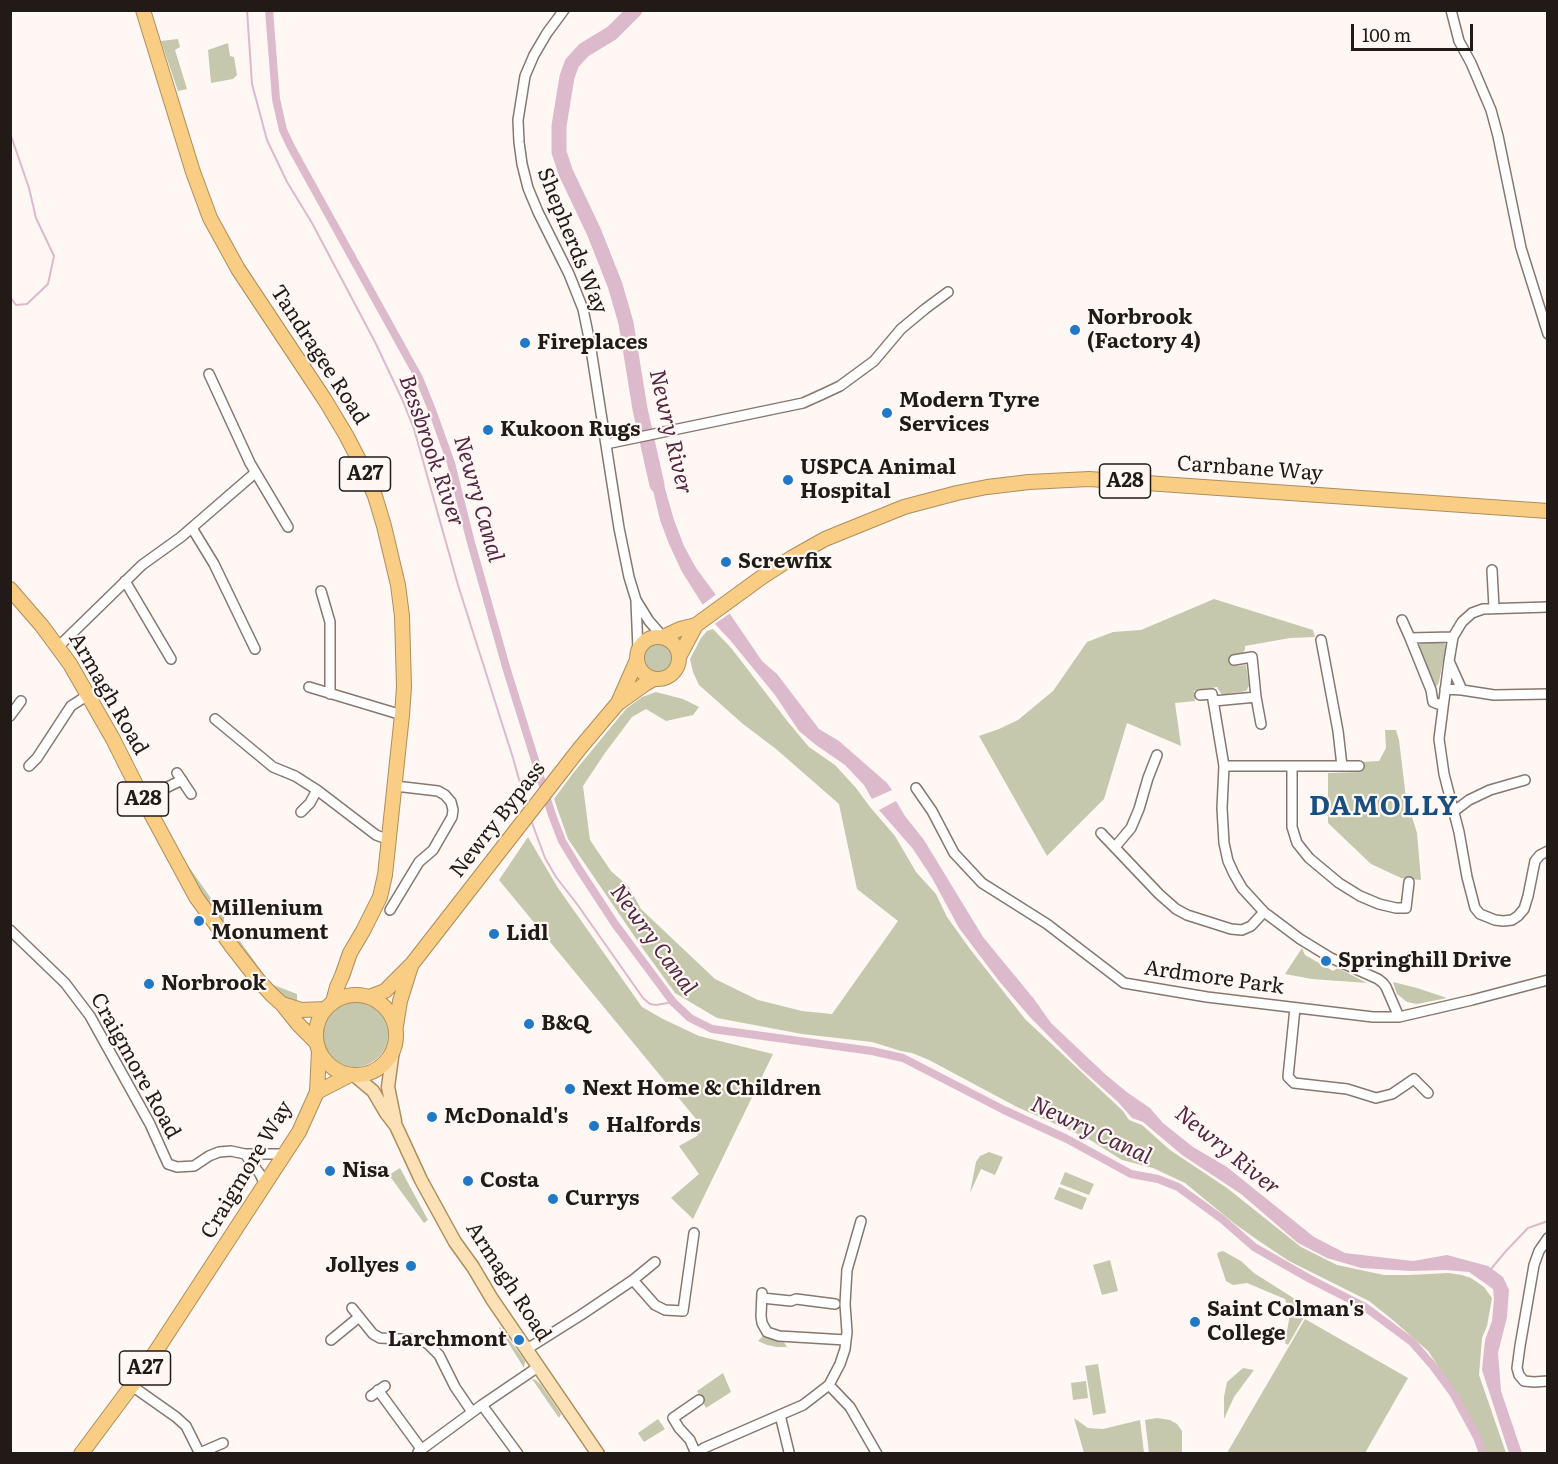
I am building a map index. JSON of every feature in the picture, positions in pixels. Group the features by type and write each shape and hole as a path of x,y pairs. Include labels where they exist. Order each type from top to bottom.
{"highway":[{"name":"Tandragee Road","path":"143,10 193,172 210,218 238,268 346,435 375,496 392,557 402,616 404,675 386,875 380,897 350,953 330,1005"},
{"name":"Carnbane Way","path":"700,622 728,600 809,548 869,520 904,507 957,493 1008,485 1100,480 1548,511"},
{"name":"Armagh Road","path":"10,589 58,647 88,694 196,897 233,948 318,1046"},
{"path":"618,703 637,655 646,640 663,637 700,622"},
{"path":"637,655 642,673 660,680 672,674 679,657 700,622"},
{"path":"663,637 674,644 679,657"},
{"path":"618,703 654,679"},
{"name":"Newry Bypass","path":"412,964 618,703"},
{"path":"369,997 385,991 412,964"},
{"path":"395,1028 400,1001 412,964"},
{"path":"342,976 344,985 353,995"},
{"path":"282,1004 301,1010 330,1005 353,995 369,997 389,1012 396,1039 388,1059 381,1067 371,1072 352,1075"},
{"path":"318,1046 317,1024 330,1005"},
{"name":"A28","path":"318,1046 330,1065 352,1075"},
{"name":"Craigmore Way","path":"81,1454 145,1368 299,1132 317,1092 318,1046"},
{"name":"Craigmore Way","path":"317,1092 352,1075"}],"main road":[{"name":"Armagh Road","path":"393,1050 388,1088 396,1126"},
{"name":"Armagh Road","path":"352,1075 373,1091 396,1126 421,1180 455,1242 598,1454"}],"street":[{"name":"Shepherds Way","path":"564,10 542,40 525,76 518,120 519,142 528,188 583,309 623,550 636,600 637,655"},
{"path":"1451,10 1460,41 1491,110 1521,248 1548,334"},
{"path":"606,444 803,403 840,386 874,361 901,329 948,292"},
{"path":"209,374 255,474 288,527"},
{"path":"58,647 125,581 255,474"},
{"path":"192,528 214,564 255,649"},
{"path":"1492,570 1494,608"},
{"path":"125,581 171,659"},
{"path":"321,591 330,622 330,694"},
{"name":"Shepherds Way","path":"636,600 663,637"},
{"path":"1548,607 1483,609 1462,622 1453,637 1439,739 1440,758 1459,832 1467,877 1475,908 1480,915 1503,921 1512,920 1518,916 1524,909 1535,861 1548,851"},
{"path":"1402,620 1431,690 1433,702 1442,704"},
{"path":"1410,638 1453,637"},
{"path":"1321,640 1338,731 1342,766"},
{"path":"1234,660 1252,657 1261,724"},
{"path":"1449,661 1462,690"},
{"path":"309,687 402,715"},
{"path":"1445,689 1494,696 1548,694"},
{"path":"29,766 71,706 88,694"},
{"path":"1200,696 1212,694 1214,701 1224,766 1222,825 1224,843 1228,861 1242,888 1264,912 1307,944 1331,958 1378,979 1386,987 1400,1017"},
{"path":"1214,701 1256,697"},
{"path":"10,716 21,701"},
{"path":"215,719 273,767 295,776 376,835 389,840"},
{"path":"1115,847 1131,828 1157,755"},
{"path":"1224,766 1359,766"},
{"path":"1292,767 1292,827 1297,843 1310,858 1339,883 1359,896 1379,904 1406,908 1409,882"},
{"path":"143,799 180,776 191,794"},
{"path":"1453,812 1469,800 1490,790 1525,780"},
{"path":"390,910 419,862 433,850 453,817 451,802 438,791 395,786"},
{"name":"Ardmore Park","path":"916,788 932,811 954,853 982,883 1047,924 1124,983 1207,997 1295,1008 1373,1017 1400,1017 1548,980"},
{"path":"301,812 310,804 317,790"},
{"path":"1101,833 1159,894 1176,909 1187,915 1231,929 1242,930 1251,926 1264,912"},
{"name":"Craigmore Road","path":"10,930 65,983 90,1016 150,1124 168,1164 177,1167 194,1166 219,1152 285,1154"},
{"path":"1295,1008 1288,1077 1294,1083 1347,1089 1376,1098 1392,1094 1414,1078"},
{"path":"1407,1069 1428,1093"},
{"path":"245,1154 265,1185"},
{"path":"699,1400 673,1418 690,1440 696,1453 803,1405 829,1385 840,1364 846,1340 847,1270 861,1221"},
{"path":"633,1280 656,1305 665,1310 683,1311 694,1233"},
{"path":"1548,1238 1539,1251 1534,1265 1517,1368 1524,1381 1548,1381"},
{"path":"527,1349 633,1280 655,1262"},
{"path":"835,1304 796,1299 791,1301 762,1295 762,1323 767,1332 778,1336 846,1340"},
{"path":"352,1308 373,1334 380,1338 420,1340 428,1344 439,1355 455,1387 472,1412"},
{"path":"331,1341 359,1317"},
{"path":"378,1391 424,1451 472,1412 538,1367"},
{"path":"829,1385 850,1407 877,1454"},
{"path":"132,1386 186,1426 200,1453 223,1443"},
{"path":"482,1405 518,1454"},
{"path":"780,1415 789,1452"}],"green space":[{"path":"178,39 180,47 175,50 187,89 178,91 161,41"},
{"path":"228,43 230,56 234,57 237,75 233,79 211,83 208,50"},
{"path":"1214,599 1313,630 1315,637 1290,638 1245,646 1242,654 1232,656 1233,666 1246,665 1249,686 1246,691 1222,695 1217,687 1194,691 1195,701 1175,703 1181,746 1127,723 1104,799 1047,856 979,736 1018,720 1053,691 1087,642 1113,632 1141,630"},
{"path":"713,629 732,649 809,747 835,765 895,836 916,872 936,894 947,917 1025,1019 1123,1111 1129,1120 1142,1125 1170,1150 1227,1188 1301,1247 1337,1265 1384,1275 1448,1273 1462,1275 1484,1287 1492,1298 1487,1326 1482,1338 1479,1375 1506,1453 1485,1453 1462,1402 1428,1351 1394,1321 1369,1301 1289,1261 1235,1224 1185,1183 1153,1168 1122,1160 1087,1138 1017,1107 912,1053 872,1042 802,1034 717,1018 675,993 568,839 554,799 626,709 642,697 656,692 683,699 699,707 693,715 666,721 646,709 632,717 583,786 590,840 611,871 629,887 641,909 715,979 758,1000 802,1011 832,1014 898,921 857,889 839,804 699,685 690,659 701,638 707,631"},
{"path":"657,642 663,643 671,651 671,663 663,671 657,672 651,671 643,663 642,657 643,651 651,643"},
{"path":"1421,642 1443,642 1446,645 1437,686 1432,685 1419,646"},
{"path":"1385,730 1396,730 1399,740 1406,798 1417,833 1421,880 1401,878 1371,864 1328,823 1328,773 1360,772 1361,762 1379,761 1386,748"},
{"path":"528,837 558,888 642,1007 699,1036 773,1054 693,1219 671,1198 699,1174 679,1146 697,1136 701,1125 499,880"},
{"path":"173,844 224,917 224,921 220,924 198,892"},
{"path":"229,926 271,984 297,994 297,1004 278,995 228,932 226,927"},
{"path":"1302,948 1305,955 1333,971 1338,968 1367,983 1312,979 1285,974"},
{"path":"1393,982 1447,998 1417,1004 1407,1002 1397,994"},
{"path":"348,1001 362,1001 374,1006 383,1015 388,1034 386,1047 379,1058 362,1067 348,1067 336,1062 327,1053 322,1041 322,1027 327,1015 336,1006"},
{"path":"989,1152 1003,1157 995,1175 981,1169 970,1193 976,1162 980,1156"},
{"path":"400,1168 428,1220 424,1223 389,1175"},
{"path":"1065,1172 1094,1184 1089,1195 1060,1184"},
{"path":"1059,1187 1087,1198 1082,1210 1054,1199"},
{"path":"1223,1251 1306,1306 1304,1317 1288,1345 1285,1343 1290,1314 1285,1299 1247,1283 1233,1285 1226,1281 1217,1254"},
{"path":"1110,1260 1118,1291 1102,1295 1093,1265"},
{"path":"1305,1319 1408,1378 1365,1453 1227,1453"},
{"path":"499,1328 525,1361 524,1368"},
{"path":"763,1336 783,1341 787,1347 767,1345 758,1341"},
{"path":"1098,1364 1106,1413 1093,1415 1085,1366"},
{"path":"1243,1368 1254,1370 1234,1397 1224,1419 1227,1382"},
{"path":"723,1373 731,1392 706,1408 697,1391"},
{"path":"532,1379 541,1385 561,1414 559,1418"},
{"path":"1086,1381 1088,1398 1073,1400 1071,1383"},
{"path":"1074,1418 1088,1428 1103,1429 1140,1420 1144,1453 1084,1453"},
{"path":"1157,1418 1170,1420 1182,1431 1182,1453 1149,1453 1145,1420"},
{"path":"658,1419 665,1429 644,1442 638,1433"}],"shaded area":[{"path":"658,464 684,546 696,568 762,661 777,674 819,729 839,741 892,790 872,799 864,785 845,765 799,731 775,695 715,624 682,572 660,520 648,469"},
{"path":"896,801 924,840 983,937 1051,1023 1106,1075 1150,1108 1163,1123 1193,1147 1227,1167 1314,1237 1345,1253 1413,1261 1447,1255 1488,1266 1503,1277 1509,1290 1507,1317 1498,1353 1501,1391 1522,1453 1509,1453 1482,1370 1485,1340 1492,1321 1493,1289 1469,1272 1361,1268 1327,1258 1298,1243 1241,1194 1182,1155 1143,1122 1132,1118 1029,1016 959,928 932,878 913,849 879,810"}],"pier":[{"path":"718,593 732,612 713,625 701,606"}],"waterway":[{"name":"Bessbrook River","path":"247,10 252,84 267,140 287,182 312,223 375,342 414,429 458,585 527,808"},
{"name":"Newry Canal","path":"269,10 276,99 283,130 419,378 432,410 451,463 506,667 562,841 615,924 673,1002 690,1018 712,1029 872,1051 903,1058 1004,1110 1067,1139 1131,1174 1158,1179 1178,1187 1222,1219 1254,1247 1365,1307 1412,1342 1453,1393 1477,1437 1483,1454"},
{"name":"Newry River","path":"635,10 612,33 584,50 572,63 567,77 559,126 559,152 615,285 626,323 640,409 657,485"},
{"name":"Bessbrook River","path":"10,133 29,188 36,218 54,256 48,284 27,304 16,305 10,297"},
{"name":"Bessbrook River","path":"531,820 545,858 556,877 643,998 650,1004 656,1005 673,1002"},
{"path":"1491,1269 1528,1228 1548,1221"}],"place":[{"name":"Norbrook (Factory 4)","path":"1075,330"},
{"name":"Fireplaces","path":"525,343"},
{"name":"Modern Tyre Services","path":"887,413"},
{"name":"Kukoon Rugs","path":"488,430"},
{"name":"USPCA Animal Hospital","path":"788,480"},
{"name":"Screwfix","path":"726,562"},
{"name":"Millenium Monument","path":"199,921"},
{"name":"Lidl","path":"494,934"},
{"name":"Springhill Drive","path":"1326,961"},
{"name":"Norbrook","path":"149,984"},
{"name":"B&Q","path":"529,1024"},
{"name":"Next Home & Children","path":"570,1089"},
{"name":"McDonald's","path":"432,1117"},
{"name":"Halfords","path":"594,1126"},
{"name":"Nisa","path":"330,1171"},
{"name":"Costa","path":"468,1181"},
{"name":"Currys","path":"553,1199"},
{"name":"Jollyes","path":"411,1266"},
{"name":"Saint Colman's College","path":"1195,1322"},
{"name":"Larchmont","path":"519,1340"}],"district":[{"name":"DAMOLLY","path":"1384,807"}]}
